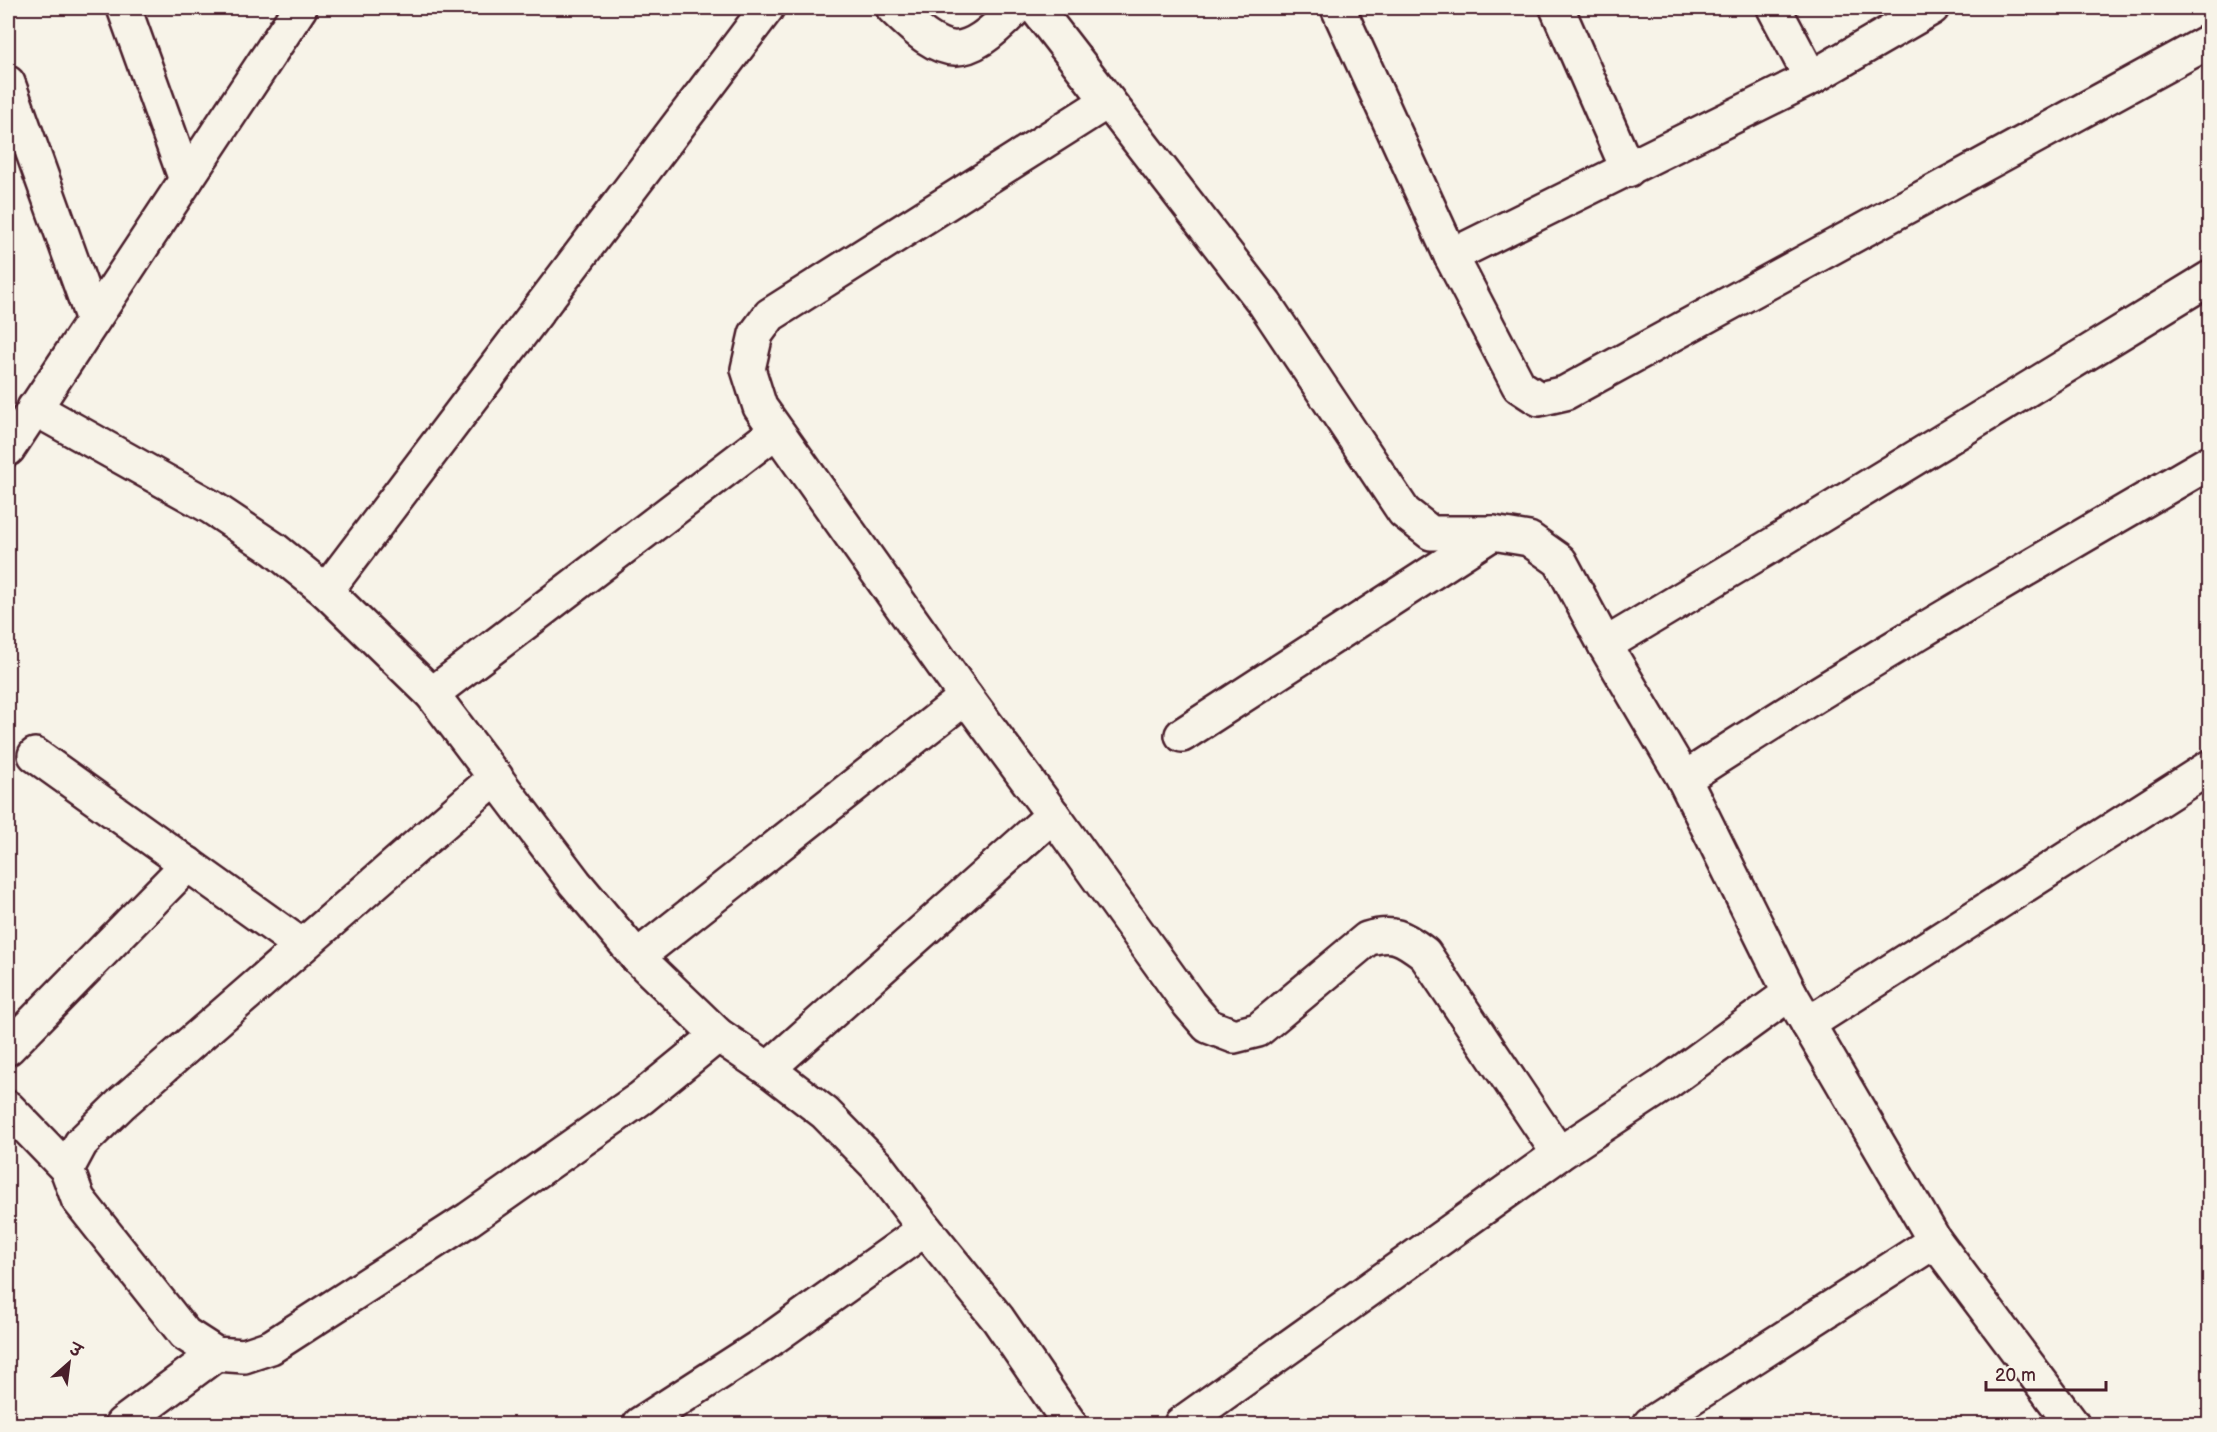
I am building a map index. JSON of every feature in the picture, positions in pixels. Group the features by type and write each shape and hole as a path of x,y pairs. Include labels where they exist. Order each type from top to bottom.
{"street":[{"path":"124,8 186,180"},
{"path":"8,449 300,8"},
{"path":"326,591 767,8"},
{"path":"893,8 916,31 942,47 969,47 993,32 1016,8"},
{"path":"1036,8 1265,304 1404,512 1431,533 1493,533 1529,539 1560,561 1605,645 1684,778 1790,993 1935,1241 2072,1425"},
{"path":"1338,8 1451,256 1519,387 1539,399 1565,393 2210,41"},
{"path":"1557,8 1628,170"},
{"path":"1773,8 1810,78"},
{"path":"1451,256 1810,78 1932,8"},
{"path":"8,83 93,320"},
{"path":"1108,102 770,315 756,334 748,369 760,407 966,697 1189,1004 1208,1026 1234,1036 1258,1030 1367,939 1384,934 1405,939 1424,953 1559,1154"},
{"path":"1605,645 2206,290"},
{"path":"34,408 210,507 274,549 326,591 432,694 575,883 637,957 718,1035 768,1068 825,1113 877,1166 925,1230 998,1319 1070,1425"},
{"path":"432,694 776,431"},
{"path":"1684,778 1896,646 2210,462"},
{"path":"1182,735 1493,533"},
{"path":"637,957 966,697"},
{"path":"35,755 302,946"},
{"path":"1808,1024 2210,767"},
{"path":"67,1169 81,1143 122,1103 496,777"},
{"path":"768,1068 1053,815"},
{"path":"8,1048 188,864"},
{"path":"1181,1425 1559,1154 1668,1082 1790,993"},
{"path":"8,1108 67,1169 78,1199 185,1334 216,1354 244,1356 271,1347 469,1219 641,1098 718,1035"},
{"path":"640,1425 764,1344 925,1230"},
{"path":"1650,1425 1935,1241"},
{"path":"122,1425 216,1354"}]}
